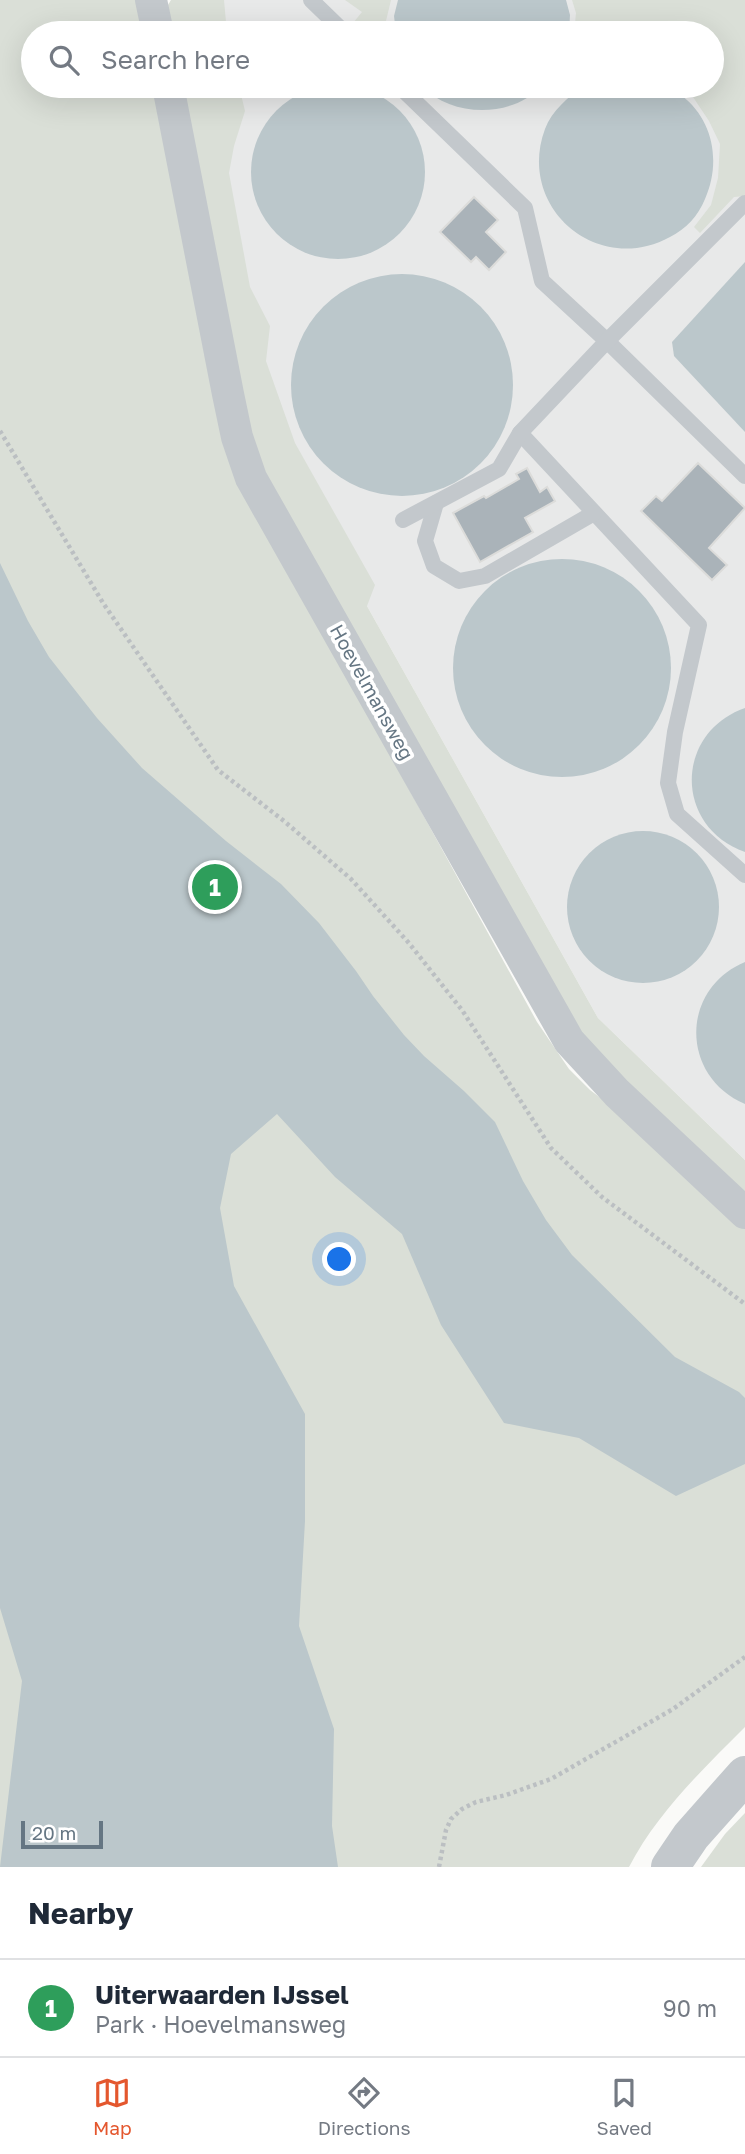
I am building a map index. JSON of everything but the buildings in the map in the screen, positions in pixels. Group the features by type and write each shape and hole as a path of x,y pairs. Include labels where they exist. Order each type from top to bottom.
{"street":[{"path":"152,0 156,21"},
{"name":"Hoevelmansweg","path":"170,98 237,437 251,478 569,1041 617,1093 745,1213"},
{"path":"670,1867 707,1816 745,1775"}],"lane":[{"path":"311,0 333,21"},
{"path":"411,98 525,208 542,281 745,476"},
{"path":"403,520 499,469 520,433 745,202"},
{"path":"520,433 699,625 668,783 677,814 745,875"},
{"path":"436,503 425,541 435,566 459,581 485,576 594,513"}],"path":[{"path":"0,431 103,603 218,770 285,821 351,879 408,942 462,1010 551,1148 602,1197 745,1304"},
{"path":"439,1867 446,1830 451,1819 462,1809 476,1802 506,1795 551,1779 673,1709 745,1657"}],"shaded area":[{"path":"0,0 137,0 141,21 21,21 21,98 156,98 222,428 338,660 537,1022 569,1069 590,1090 680,1158 745,1221 745,1727 667,1810 629,1867 0,1867"},
{"path":"171,0 224,0 226,21 167,21 165,10"},
{"path":"185,0 637,0 659,21 182,21"},
{"path":"345,0 391,0 386,21 355,21 362,12"},
{"path":"398,0 566,0 570,15 570,21 395,21"},
{"path":"572,0 745,0 745,196 734,197 700,233 694,227 711,205 718,178 720,144 694,98 724,98 724,21 575,21"},
{"path":"724,93 745,105 745,1160 598,1018 256,408 194,98 724,98"},
{"path":"181,98 242,98 245,111 229,173 250,287 270,326 266,361 295,443 375,585 367,606 598,1018 745,1160 745,1202 588,1052 257,463"},
{"path":"292,98 384,98 400,110 411,124 424,155 424,189 411,220 400,234 386,245 355,258 321,258 290,245 276,234 265,220 252,189 252,155 257,139 276,110"},
{"path":"438,98 526,98 499,109 482,110 449,104"},
{"path":"684,98 692,105 707,129 713,171 702,205 686,226 670,237 642,247 616,248 591,241 569,227 553,208 542,184 539,158 548,122 566,100"},
{"path":"745,262 745,432 674,356 672,342"},
{"path":"402,274 434,279 454,287 480,307 500,333 508,353 513,385 508,417 500,437 480,463 454,483 434,491 402,496 370,491 350,483 324,463 304,437 296,417 291,385 296,353 304,333 324,307 350,287 370,279"},
{"path":"573,559 614,571 647,599 659,616 667,636 671,668 667,700 659,720 631,753 614,765 594,773 551,777 510,765 477,737 465,720 457,700 453,657 465,616 493,583 510,571 530,563"},
{"path":"0,563 49,657 97,718 142,768 226,841 281,884 319,923 404,1035 495,1122 523,1181 546,1220 572,1255 675,1357 739,1392 745,1398 745,1464 676,1496 579,1438 504,1423 441,1325 402,1234 335,1177 277,1114 231,1154 220,1208 234,1286 305,1414 305,1521 299,1626 334,1729 332,1826 338,1867 0,1867 22,1681 0,1608"},
{"path":"745,708 745,852 722,840 705,822 695,802 692,780 695,758 705,738 722,720"},
{"path":"643,831 672,837 696,854 713,878 719,907 713,936 696,960 672,977 643,983 614,977 590,960 573,936 567,907 573,878 590,854 614,837"},
{"path":"745,962 745,1104 724,1091 708,1074 699,1054 696,1033 699,1011 708,992 724,975"},
{"path":"745,1813 745,1867 701,1867 725,1834"}],"place":[{"name":"Uiterwaarden IJssel","path":"215,887"}]}
